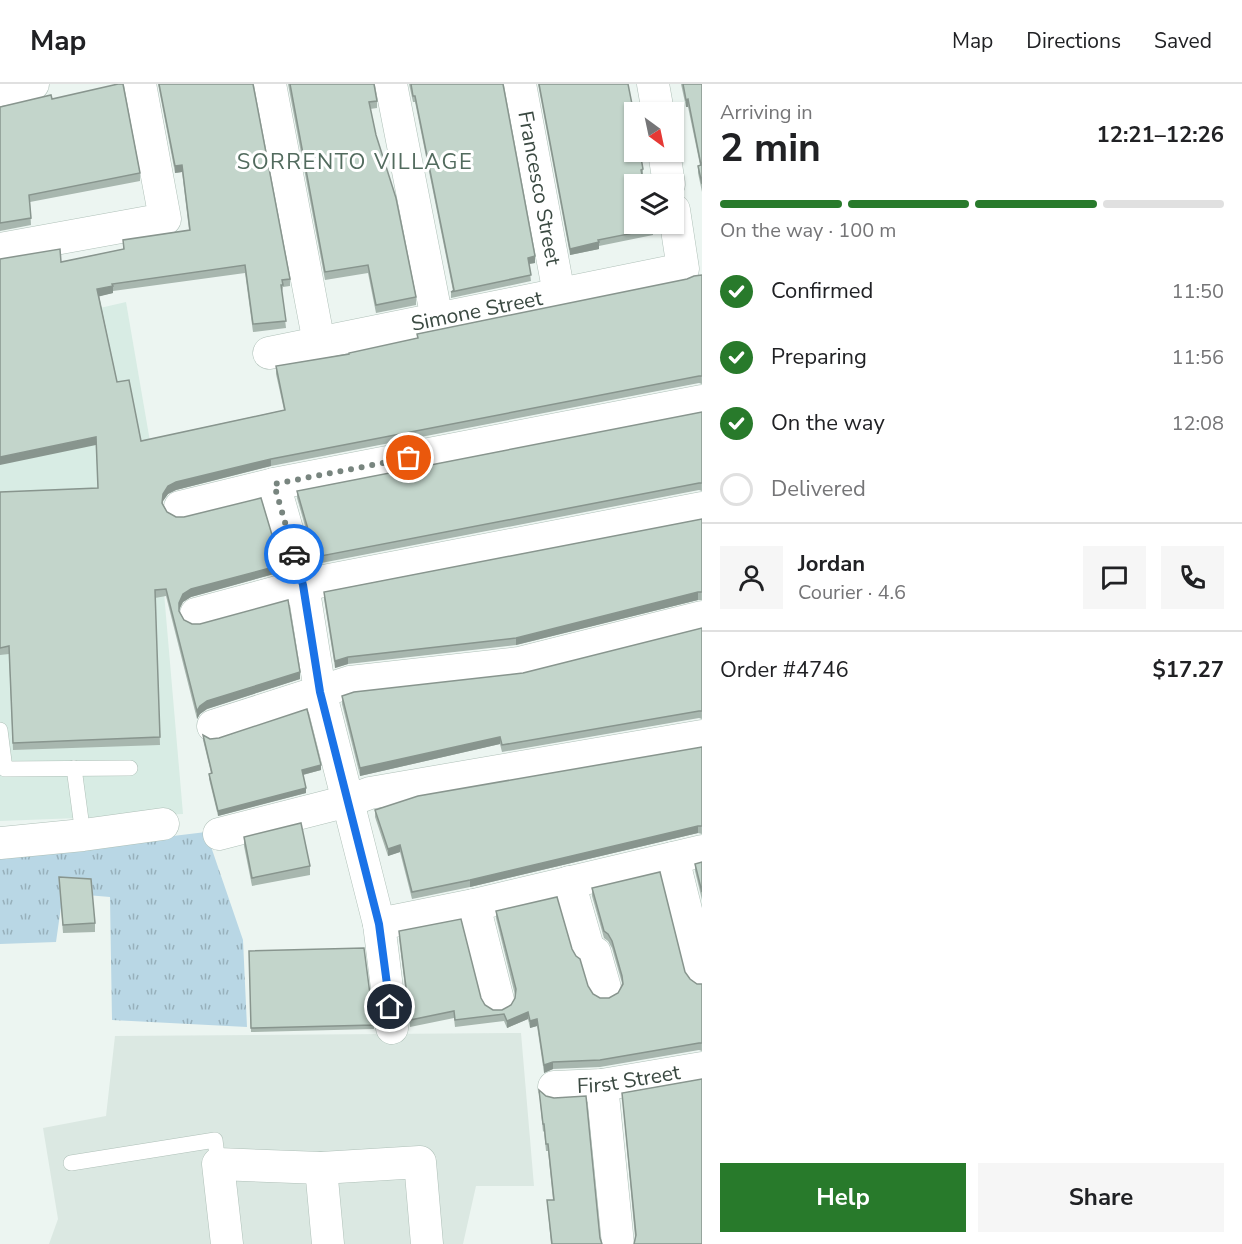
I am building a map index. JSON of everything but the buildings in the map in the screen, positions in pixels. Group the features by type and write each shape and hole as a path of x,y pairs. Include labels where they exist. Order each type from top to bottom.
{"street":[{"path":"0,90 33,84"},
{"path":"0,249 165,219 140,84"},
{"path":"270,84 319,343"},
{"path":"391,84 437,319"},
{"name":"Francesco Street","path":"520,84 559,294"},
{"path":"653,84 656,102"},
{"name":"Simone Street","path":"269,353 683,269 678,234"},
{"path":"180,507 274,484 702,401"},
{"path":"274,484 303,585 320,692 379,924 392,1028"},
{"path":"196,614 303,585 702,508"},
{"path":"213,726 350,682 519,663 702,617"},
{"path":"219,834 348,801 370,793 702,736"},
{"path":"0,843 163,824"},
{"path":"379,924 474,905 688,854 702,974"},
{"path":"569,882 588,951 595,953 605,988"},
{"path":"474,905 498,1000"},
{"name":"First Street","path":"554,1087 602,1085 702,1068"},
{"path":"602,1085 618,1244"},
{"path":"227,1244 218,1164 321,1168 420,1162 426,1244"},
{"path":"321,1168 328,1244"}],"lane":[{"path":"0,730 5,769 130,768"},
{"path":"74,768 82,835"},
{"path":"71,1163 216,1140 218,1164"}],"shaded area":[{"path":"126,302 152,453 183,814 0,821 0,331"},
{"path":"521,1033 534,1186 476,1186 463,1244 49,1244 58,1219 43,1128 106,1116 115,1036"}],"green space":[{"path":"206,832 243,940 247,1027 112,1020 110,897 63,893 56,942 0,944 0,857"}],"way so far":[{"path":"294,554 274,484 409,458"}],"district":[{"name":"SORRENTO VILLAGE","path":"355,162"}],"route":[{"path":"294,554 303,585 320,692 379,924 390,1007"}]}
